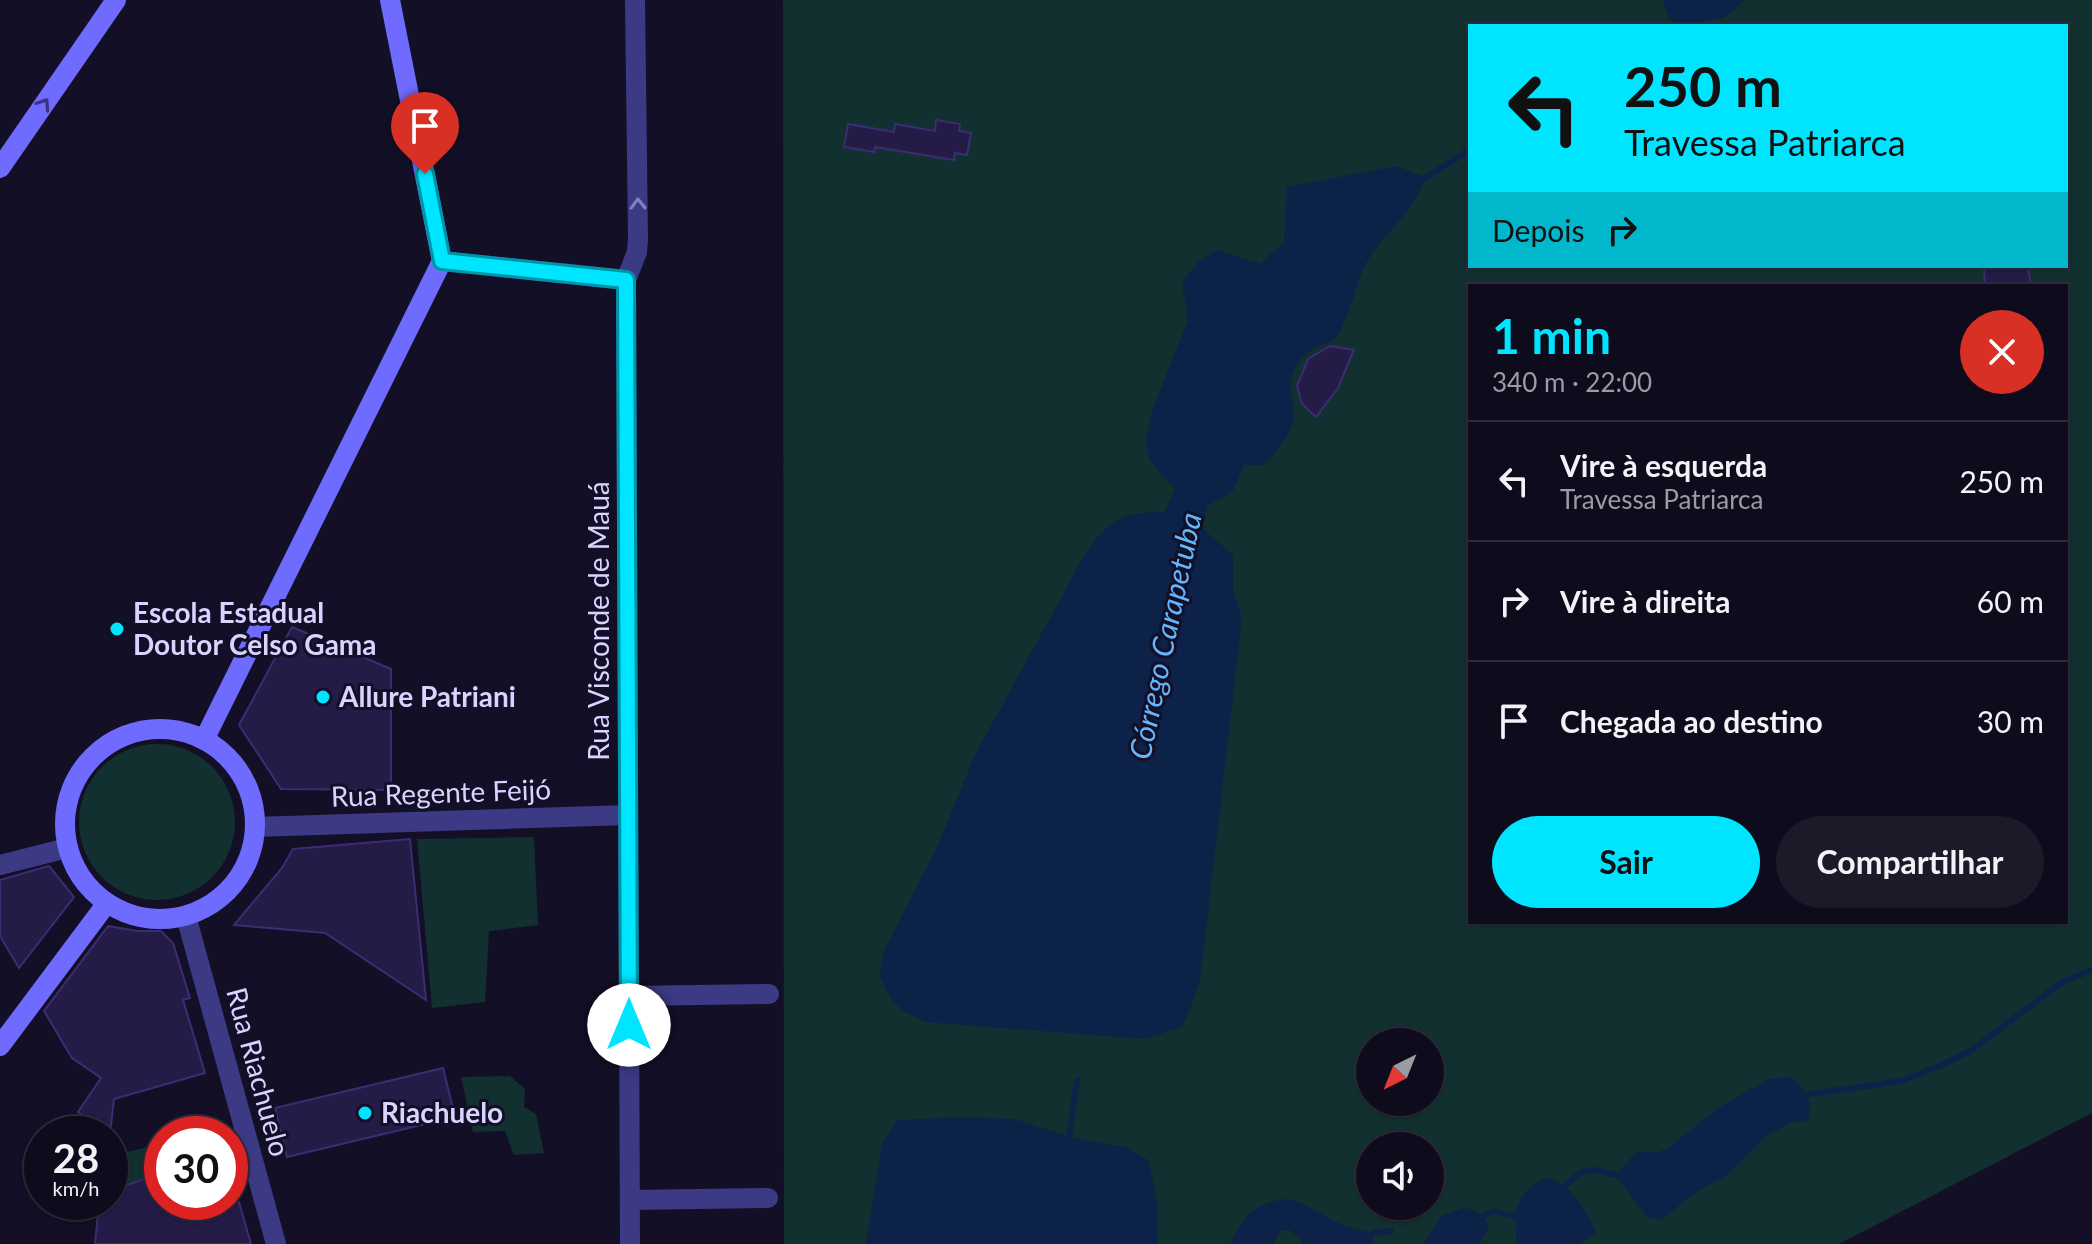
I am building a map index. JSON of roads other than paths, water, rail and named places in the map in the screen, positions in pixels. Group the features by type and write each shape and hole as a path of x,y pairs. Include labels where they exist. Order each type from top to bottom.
{"street":[{"path":"0,168 116,0"},
{"path":"204,740 442,261 390,0"},
{"name":"Rua Visconde de Mauá","path":"630,1244 626,280 637,252 638,239 635,0"},
{"path":"442,261 626,280"},
{"path":"146,729 176,730 204,740 225,754 241,774 251,796 255,827 247,862 231,888 208,907 168,919 126,913 107,903 83,881 67,848 64,818 67,798 80,771 100,749 126,734 146,729"},
{"name":"Rua Regente Feijó","path":"255,827 628,815"},
{"path":"0,865 67,848"},
{"path":"0,1046 107,903"},
{"name":"Rua Riachuelo","path":"186,916 276,1244"},
{"path":"629,996 769,994"},
{"path":"630,1200 768,1198"}],"water":[{"path":"1663,0 1745,0 1725,17 1690,24 1673,21"},
{"path":"1396,166 1425,177 1421,189 1366,263 1337,335 1330,342 1308,352 1296,367 1291,381 1294,413 1288,434 1264,465 1244,465 1233,491 1207,506 1203,529 1233,555 1233,591 1242,618 1200,982 1183,1026 1145,1039 925,1022 903,1011 890,997 880,976 884,951 939,843 974,757 1093,543 1109,526 1126,516 1164,512 1175,489 1150,461 1146,443 1151,414 1188,320 1182,282 1198,262 1218,250 1260,264 1284,242 1287,187"},
{"path":"1790,1077 1807,1095 1810,1106 1808,1120 1789,1123 1765,1137 1727,1175 1696,1192 1661,1220 1647,1217 1616,1176 1636,1152 1667,1149 1718,1108 1768,1079"},
{"path":"964,1117 1014,1119 1070,1137 1128,1148 1149,1161 1158,1206 1158,1244 866,1244 883,1141 898,1120"},
{"path":"1545,1178 1570,1191 1583,1207 1596,1233 1579,1244 1517,1244 1515,1222 1518,1205 1527,1191"},
{"path":"1287,1199 1299,1202 1344,1226 1373,1233 1373,1244 1302,1244 1290,1230 1280,1231 1273,1244 1230,1244 1251,1212 1266,1204"},
{"path":"1463,1208 1472,1210 1484,1218 1489,1227 1480,1244 1423,1244 1438,1220 1444,1220 1444,1215"}],"waterway":[{"name":"Córrego Carapetuba","path":"1419,182 1468,151"},
{"path":"1804,1095 1901,1081 1942,1065 1970,1051 2062,982 2092,970"},
{"name":"Córrego Carapetuba","path":"1068,1143 1077,1080"},
{"path":"1558,1191 1586,1171 1622,1175"},
{"path":"1479,1218 1495,1211 1515,1217 1521,1214"},
{"path":"1355,1244 1373,1233 1391,1231"}],"place":[{"name":"Escola Estadual Doutor Celso Gama","path":"117,629"},
{"name":"Allure Patriani","path":"323,697"},
{"name":"Riachuelo","path":"365,1113"}]}
